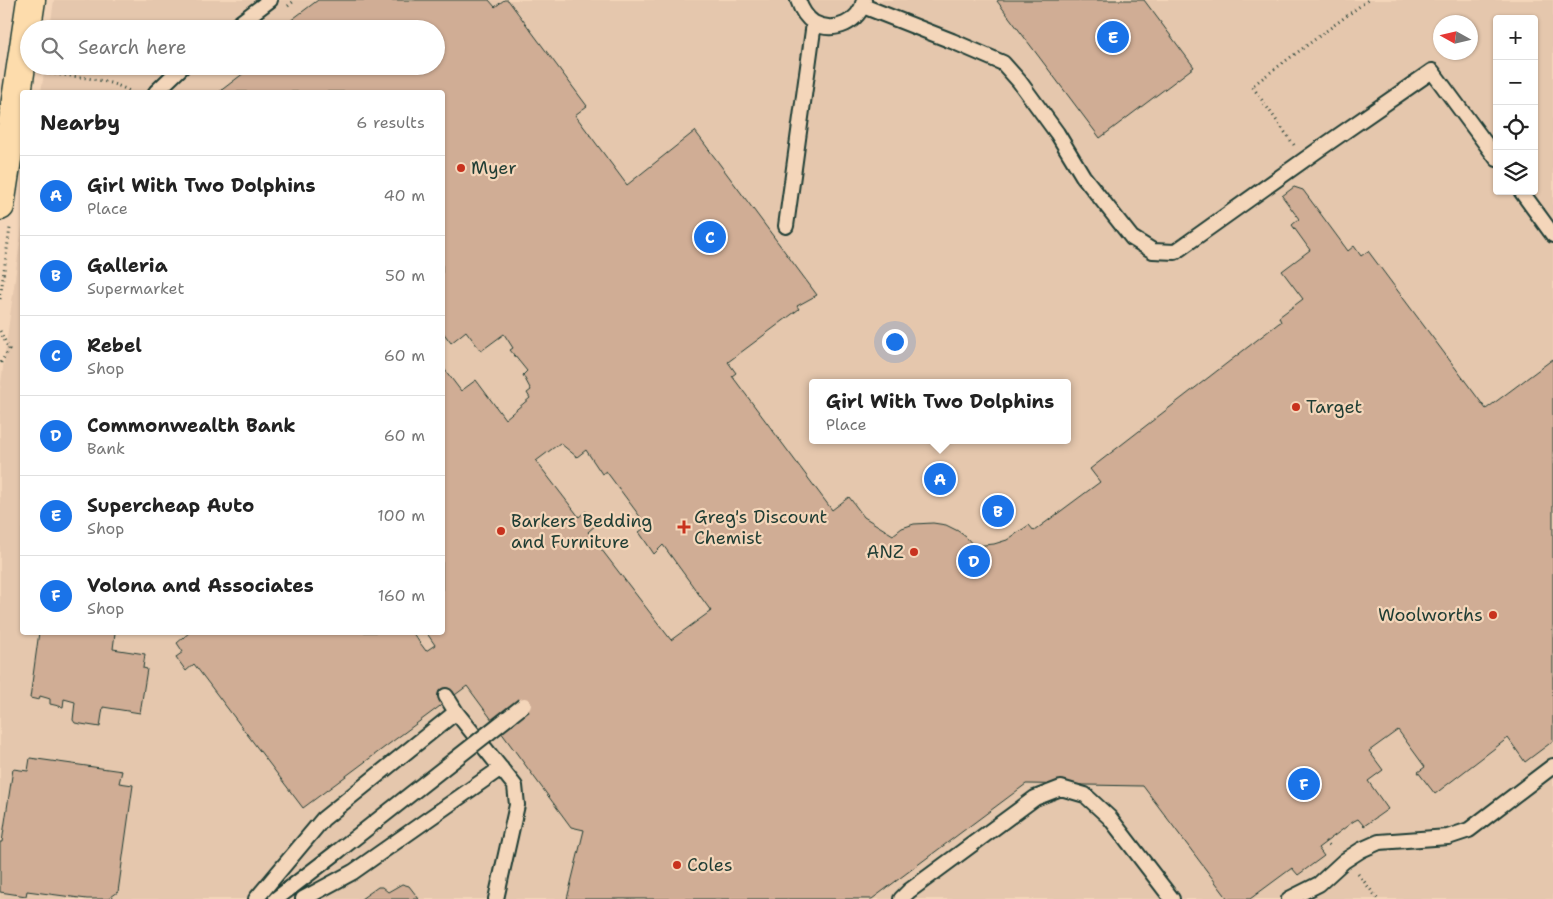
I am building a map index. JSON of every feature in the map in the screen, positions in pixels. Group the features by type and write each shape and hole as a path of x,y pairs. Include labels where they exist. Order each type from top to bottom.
{"main road":[{"path":"28,20 31,0"},
{"path":"0,206 20,73"}],"lane":[{"path":"244,20 270,0"},
{"path":"790,0 800,6 814,23 828,27 842,26 855,18 864,3 1003,63 1019,81 1057,133 1083,176 1132,238 1152,251 1175,252 1432,71 1493,154"},
{"path":"786,226 814,23"},
{"path":"158,90 174,75"},
{"path":"1524,195 1553,235"},
{"path":"446,696 456,712 515,786 517,805 496,899"},
{"path":"276,899 524,705"},
{"path":"256,899 323,819 456,712"},
{"path":"1289,899 1319,884 1344,861 1361,850 1379,842 1448,837 1468,830 1553,766"},
{"path":"303,899 353,872 501,768"},
{"path":"901,899 909,891 1035,798 1062,788 1085,795 1110,818 1172,899"}],"path":[{"path":"1304,160 1252,86 1368,0"},
{"path":"54,75 105,82 128,90"},
{"path":"0,331 9,349 0,364"}],"shaded area":[{"path":"54,0 1553,0 1553,899 0,899 0,390 20,242 20,635 445,635 445,90 41,90 44,75 445,75 445,20 51,20"}],"building":[{"path":"318,0 489,0 495,7 504,0 508,0 587,106 575,115 627,185 695,131 817,295 797,306 799,309 728,362 736,373 732,376 832,510 849,497 864,517 893,535 902,528 914,524 933,523 946,525 958,531 974,546 994,544 1007,540 1029,525 1034,531 1100,482 1090,469 1281,322 1279,317 1303,299 1282,271 1310,250 1292,225 1299,219 1282,196 1294,187 1303,190 1348,251 1354,246 1361,256 1368,251 1486,409 1553,359 1553,741 1525,762 1508,738 1435,794 1418,772 1425,767 1398,730 1369,751 1383,770 1368,781 1388,809 1364,826 1358,819 1354,821 1318,848 1324,856 1298,875 1292,868 1250,899 1228,899 1143,786 1026,784 872,899 567,899 584,830 571,827 467,686 303,808 194,664 186,671 176,657 183,652 177,643 186,635 414,635 426,651 435,645 428,635 445,635 445,370 461,391 476,380 505,419 530,398 527,393 531,390 523,375 527,371 510,350 513,348 504,334 481,351 466,331 451,343 445,335 445,90 222,90 241,75 445,75 445,20 291,20","holes":["560,443 577,457 586,450 602,474 606,471 647,526 639,532 654,554 663,545 711,611 671,640 588,532 597,524 586,511 579,517 536,461"]},
{"path":"1144,0 1194,67 1100,138 997,1"},
{"path":"39,635 115,635 113,649 145,654 143,668 147,669 140,713 103,707 100,727 75,723 73,720 75,702 64,699 63,707 50,704 50,699 40,696 39,700 30,698"},
{"path":"30,758 122,771 119,783 133,785 118,892 108,899 87,899 27,891 26,896 0,892 0,842 2,842 13,769 28,771"},
{"path":"402,884 409,886 419,899 361,899 378,887 382,887 388,892"}],"place":[{"name":"Supercheap Auto","path":"1113,37"},
{"name":"Myer","path":"461,168"},
{"name":"Rebel","path":"710,237"},
{"name":"Target","path":"1296,407"},
{"name":"Girl With Two Dolphins","path":"940,479"},
{"name":"Galleria","path":"998,511"},
{"name":"Greg's Discount Chemist","path":"684,527"},
{"name":"Barkers Bedding and Furniture","path":"501,531"},
{"name":"ANZ","path":"914,552"},
{"name":"Commonwealth Bank","path":"974,561"},
{"name":"Woolworths","path":"1493,615"},
{"name":"Volona and Associates","path":"1304,784"},
{"name":"Coles","path":"677,865"}]}
